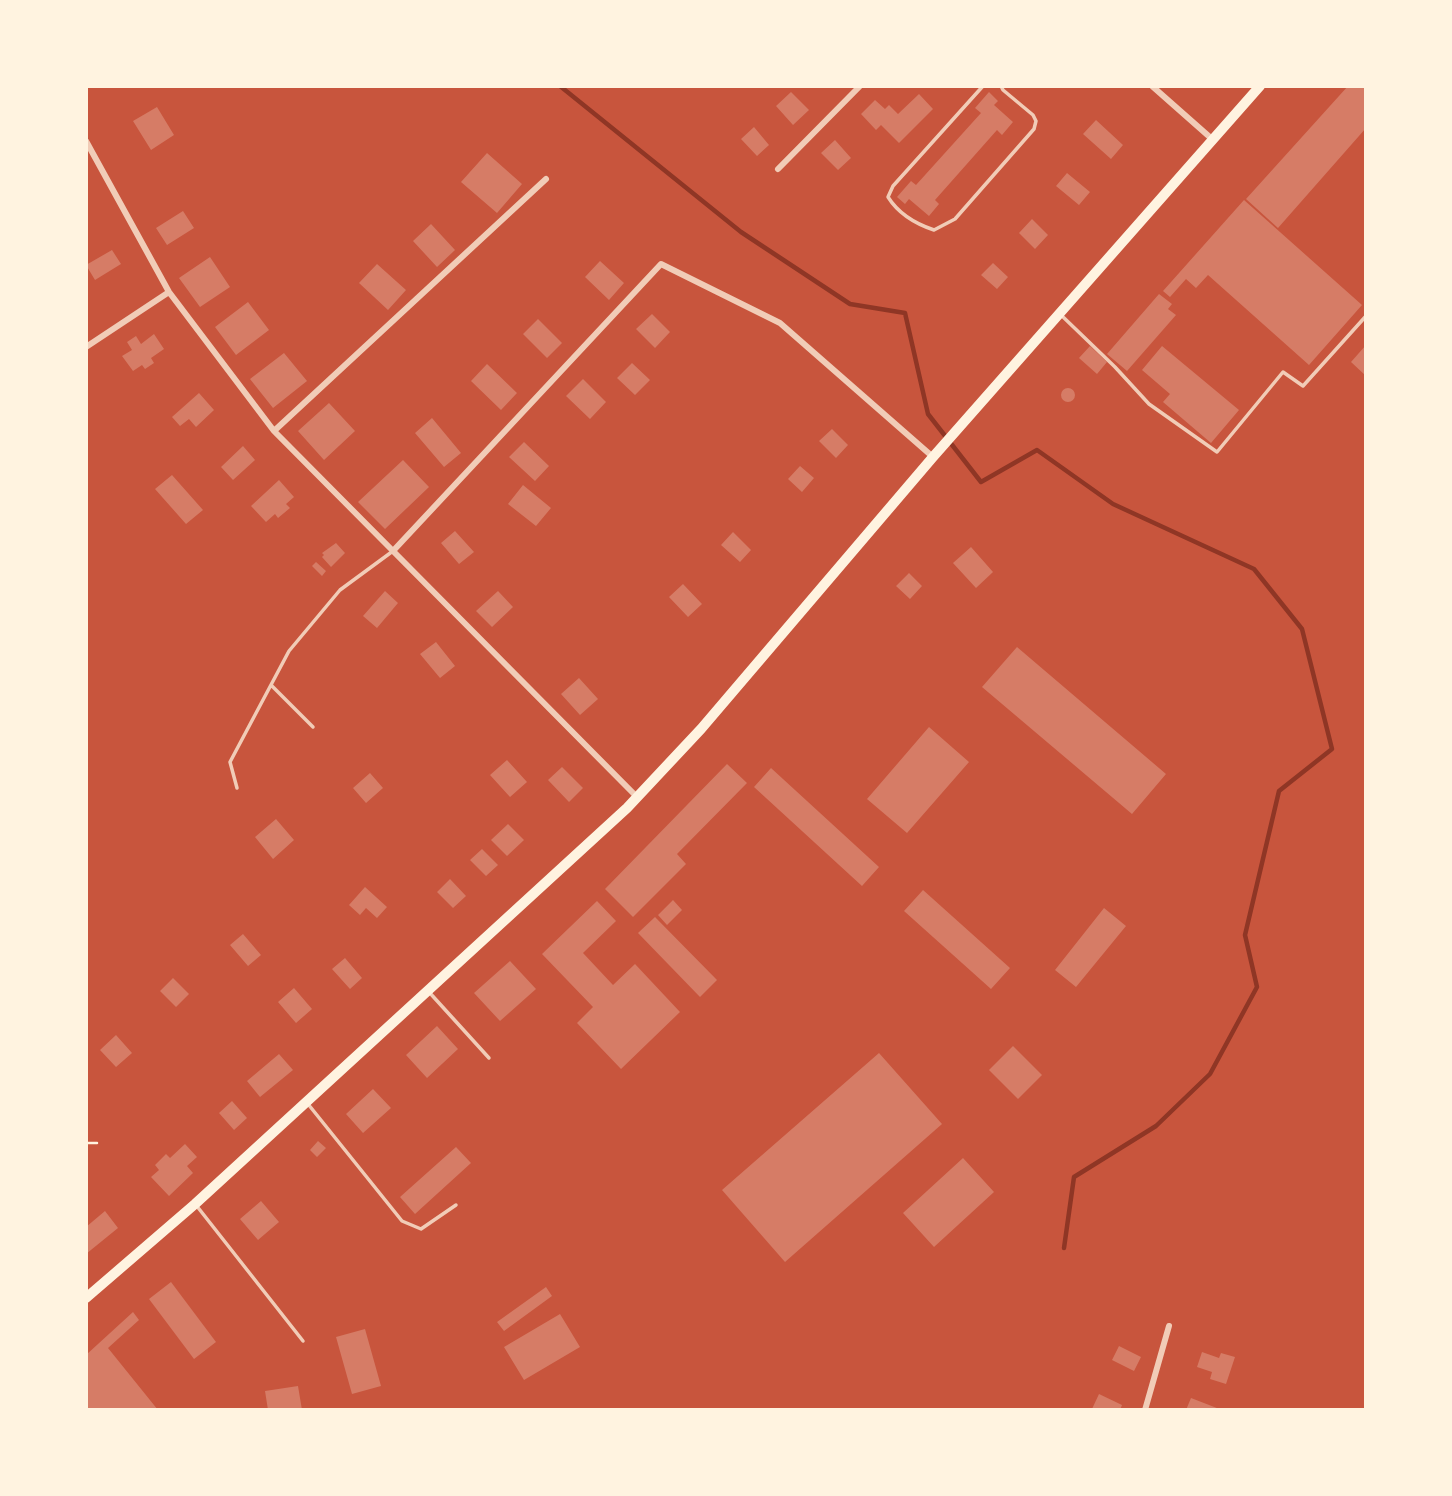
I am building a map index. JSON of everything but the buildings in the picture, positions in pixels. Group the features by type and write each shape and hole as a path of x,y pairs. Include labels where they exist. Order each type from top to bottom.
{"main road":[{"path":"86,1298 195,1204 428,992 637,796 701,729 933,457 1260,86"}],"street":[{"path":"778,169 860,86"},
{"path":"1152,86 1212,139"},
{"path":"86,141 169,292 274,431 637,796"},
{"path":"274,431 546,179"},
{"path":"393,551 662,264 780,323 933,457"},
{"path":"86,346 169,292"},
{"path":"1145,1410 1169,1326"}],"lane":[{"path":"983,86 893,186 888,197 893,206 919,225 934,230 955,219 1034,129 1036,121 1033,115 1001,86"},
{"path":"1059,313 1149,404 1217,452 1283,372 1303,386 1366,316"},
{"path":"237,788 230,762 289,651 340,590 393,551"},
{"path":"271,685 313,727"},
{"path":"428,992 489,1058"},
{"path":"306,1102 402,1222 421,1228 456,1205"},
{"path":"195,1204 303,1341"}],"path":[{"path":"86,1143 97,1143"}],"waterway":[{"path":"560,86 741,232 850,304 905,313 928,414 981,482 1037,450 1113,504 1254,569 1302,629 1332,749 1279,791 1245,935 1257,987 1210,1074 1156,1126 1074,1177 1064,1248"}]}
